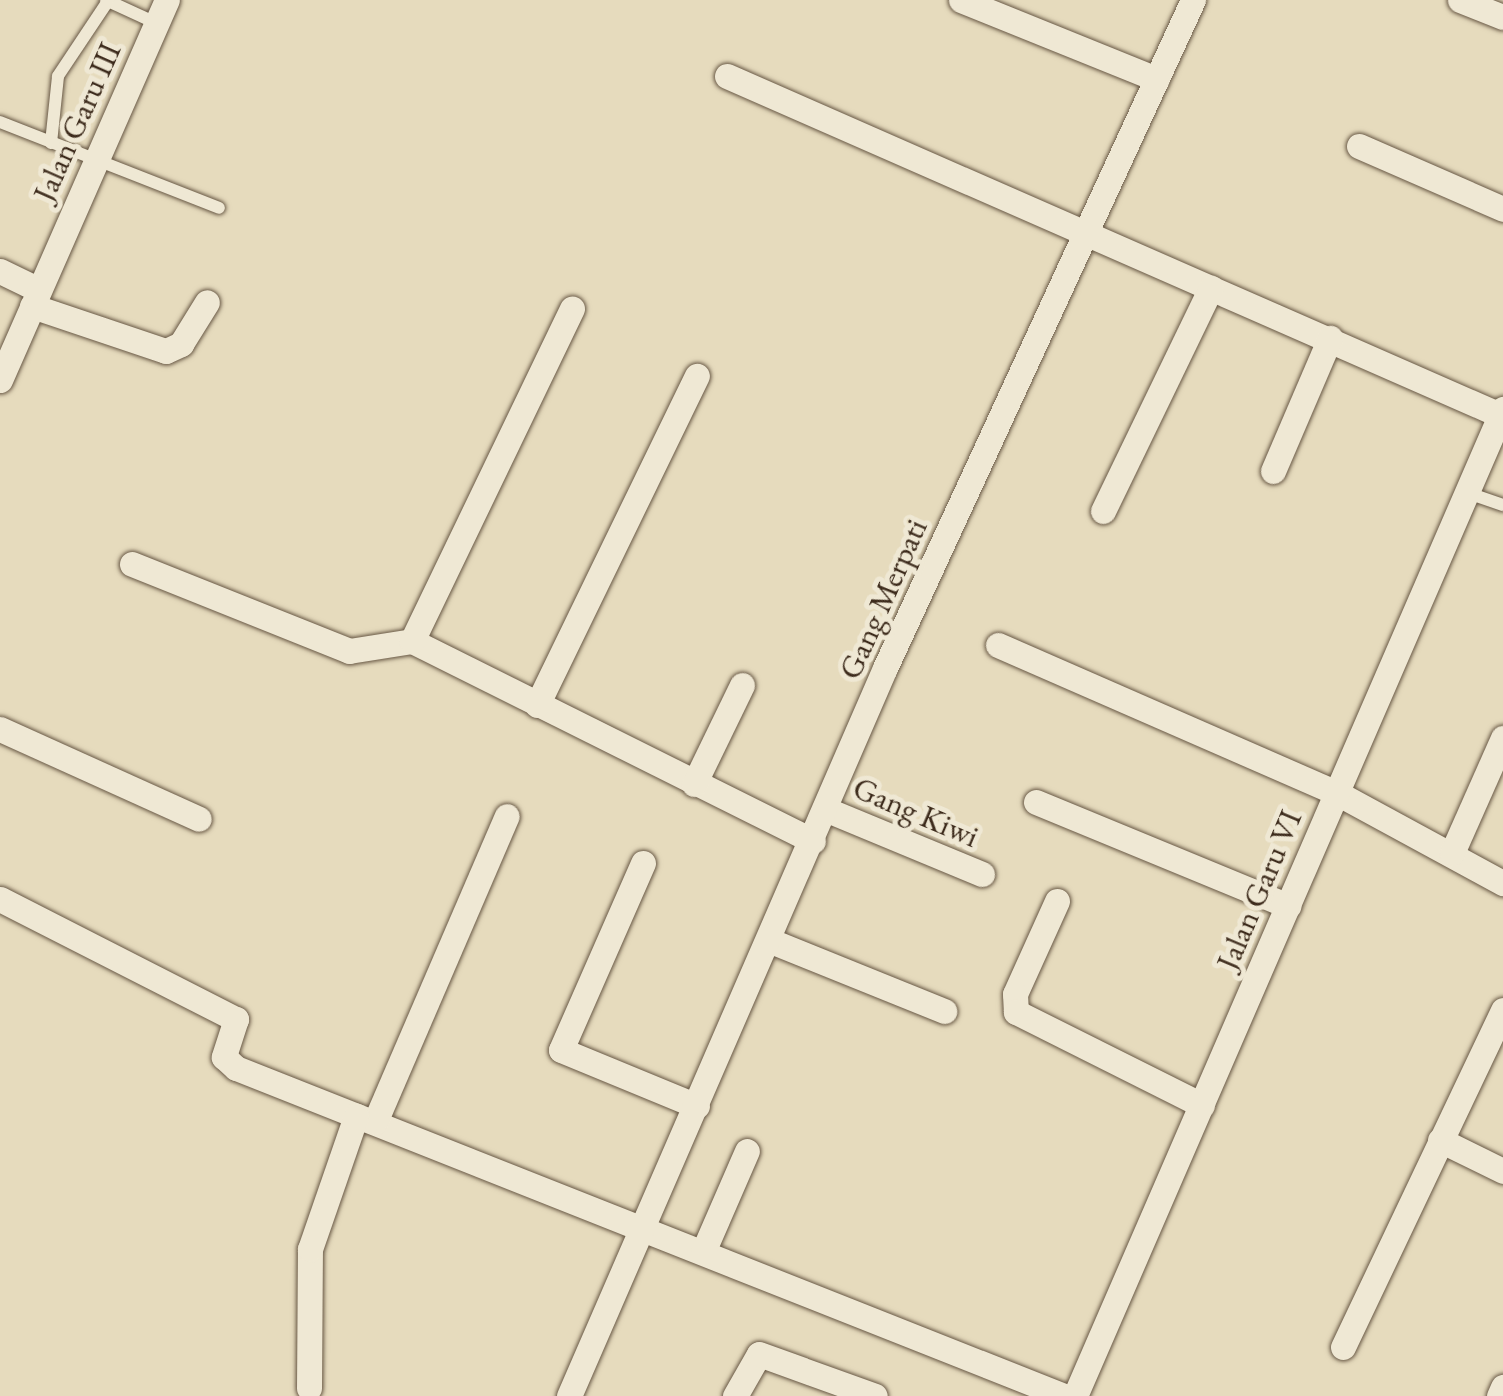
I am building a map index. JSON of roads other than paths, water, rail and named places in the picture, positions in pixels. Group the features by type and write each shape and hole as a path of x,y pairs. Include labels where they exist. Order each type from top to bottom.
{"street":[{"path":"961,0 1157,79"},
{"name":"Gang Merpati","path":"569,1396 771,941 825,808 1193,0"},
{"path":"1460,0 1503,18"},
{"name":"Jalan Garu III","path":"0,380 162,12"},
{"path":"728,76 1088,229 1211,288 1502,412"},
{"path":"1359,146 1503,209"},
{"path":"0,271 36,298 166,351 182,344 206,302"},
{"path":"1103,511 1211,288"},
{"path":"412,641 572,308"},
{"path":"1273,471 1330,338"},
{"path":"536,705 697,376"},
{"name":"Jalan Garu VI","path":"1075,1396 1502,412"},
{"path":"132,564 349,652 412,641 813,841"},
{"path":"998,645 1336,793 1503,883"},
{"path":"694,784 742,685"},
{"path":"0,729 199,819"},
{"path":"1452,853 1503,738"},
{"path":"1036,802 1288,906"},
{"name":"Gang Kiwi","path":"825,808 982,874"},
{"path":"309,1388 310,1249 365,1119 507,816"},
{"path":"643,863 561,1050 697,1106"},
{"path":"0,900 236,1018 226,1063 1064,1396"},
{"path":"1057,901 1014,994 1016,1012 1202,1105"},
{"path":"771,941 944,1011"},
{"path":"1344,1346 1503,1010"},
{"path":"1440,1140 1503,1172"},
{"path":"703,1252 746,1150"},
{"path":"735,1396 759,1354 875,1396"},
{"path":"1499,1396 1503,1387"}],"lane":[{"path":"51,143 58,76 107,0 162,12"},
{"path":"0,122 218,208"},
{"path":"1468,492 1503,506"}]}
